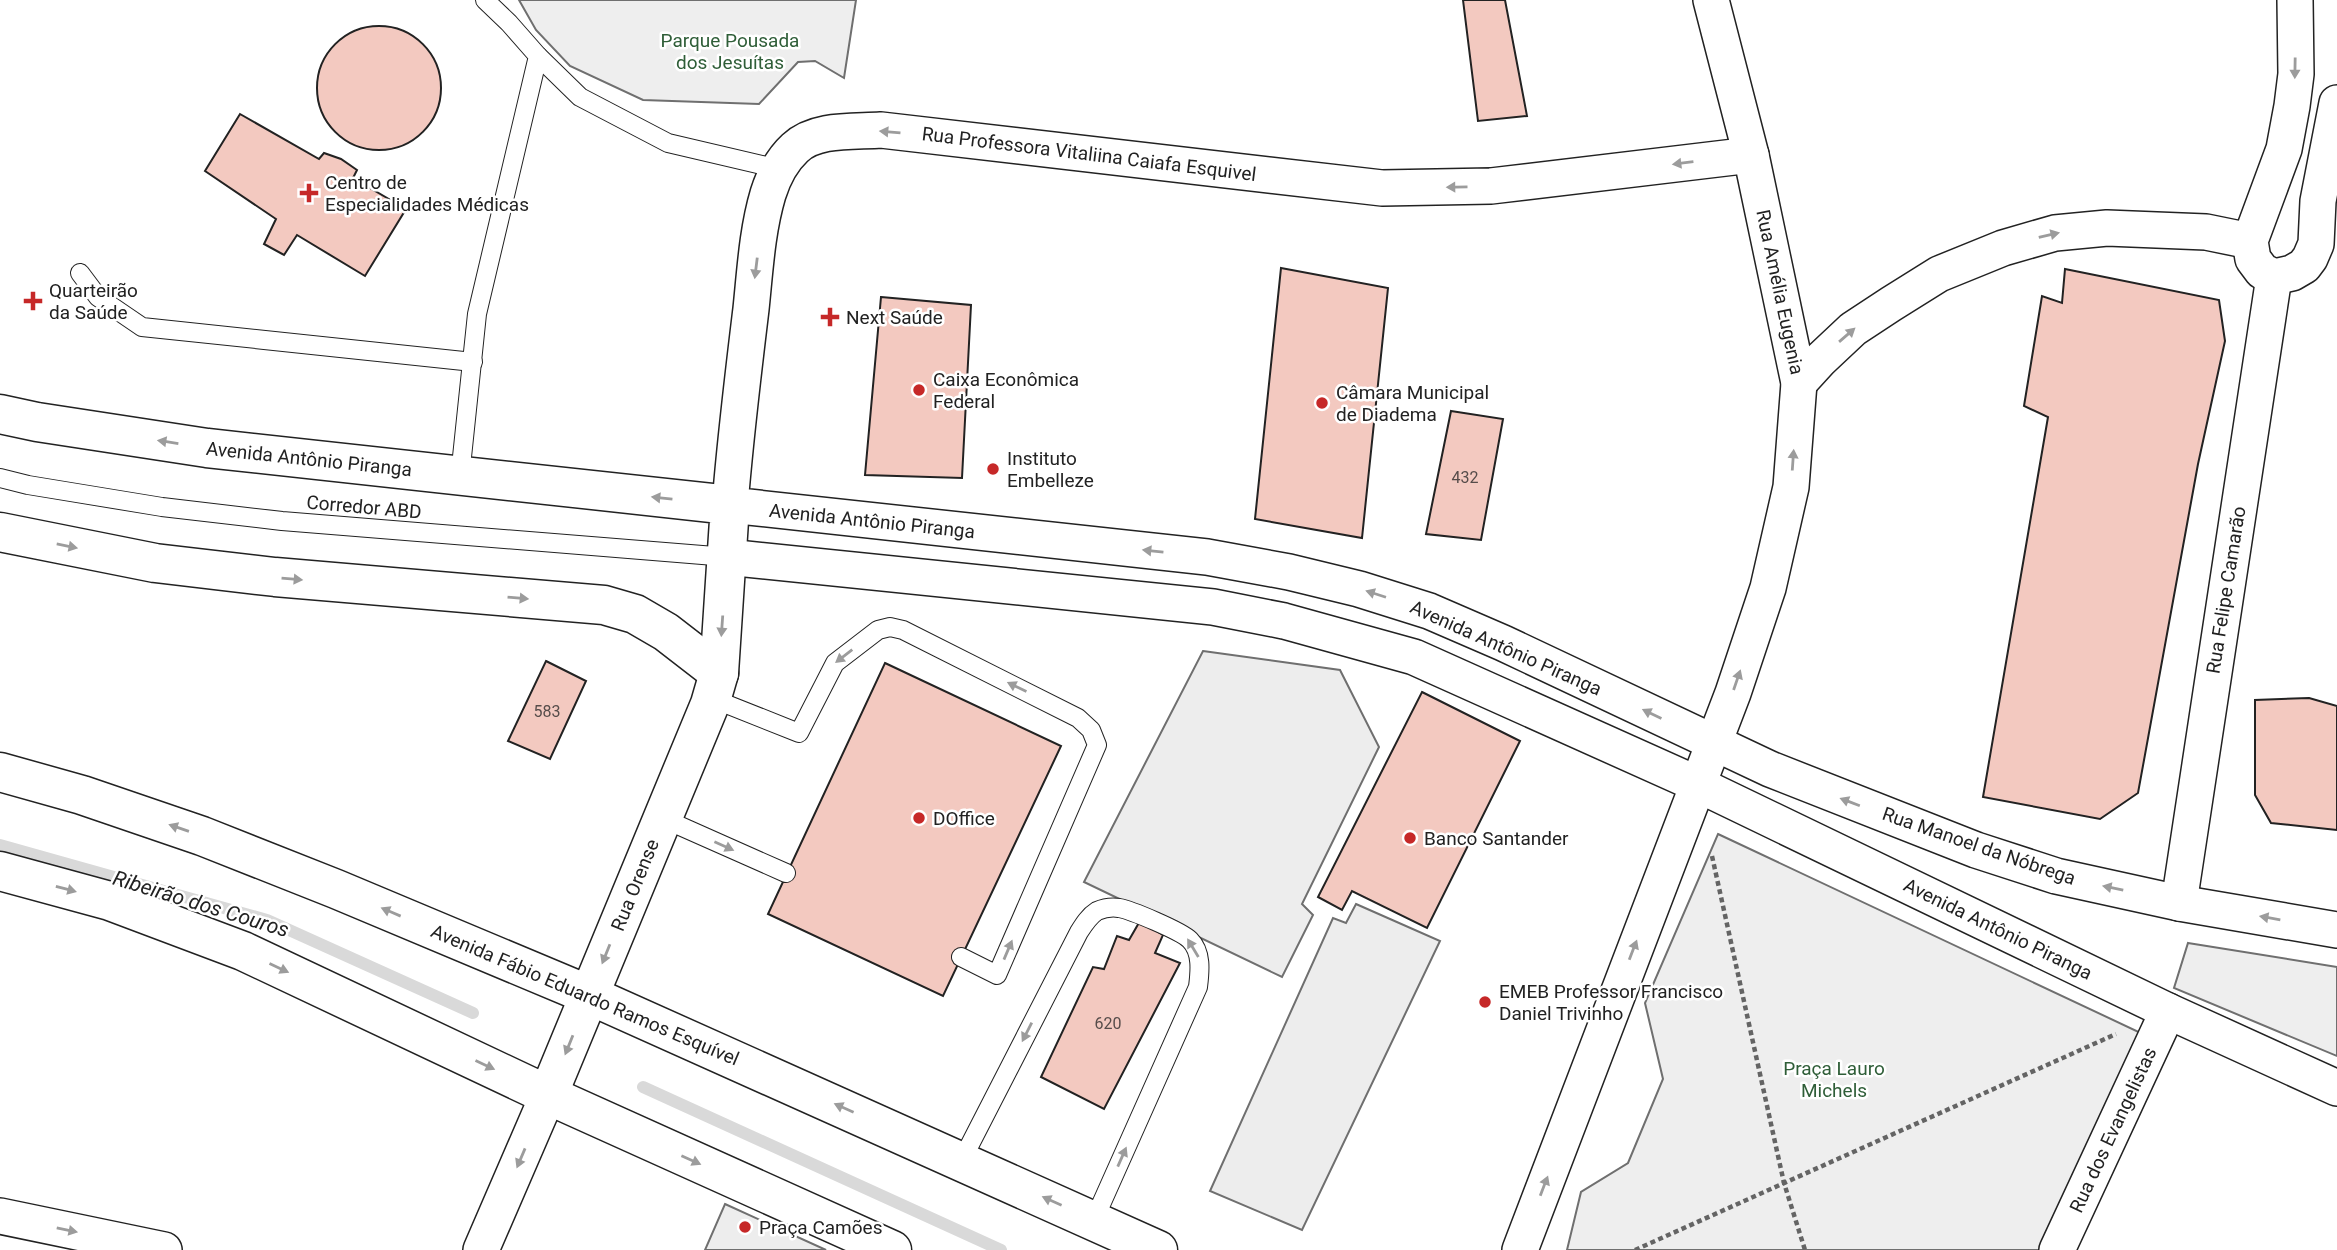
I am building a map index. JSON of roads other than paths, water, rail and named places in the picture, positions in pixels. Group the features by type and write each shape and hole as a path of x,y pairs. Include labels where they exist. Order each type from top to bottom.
{"main road":[{"name":"Avenida Antônio Piranga","path":"0,414 207,448 730,505"},
{"name":"Rua Orense","path":"548,1095 715,685 730,505"},
{"path":"0,532 155,563 262,576 604,605 635,614 666,632 715,685"},
{"name":"Avenida Fábio Eduardo Ramos Esquível","path":"0,772 82,795 202,836 589,995 1158,1250"},
{"path":"0,871 110,901 243,951 548,1095 892,1250"}],"street":[{"name":"Rua Amélia Eugenia","path":"1520,1250 1713,743 1768,589 1791,487 1799,383 1751,155 1711,0"},
{"path":"2295,0 2296,74 2284,149 2250,241 2253,259 2262,271 2274,277 2292,273 2304,266 2326,246 2318,201 2337,103"},
{"name":"Rua Professora Vitaliina Caiafa Esquivel","path":"730,505 759,239 768,194 779,169 794,148 809,138 881,130 1382,188 1491,186 1751,155"},
{"path":"1799,383 1853,329 1938,274 2003,248 2054,233 2107,228 2206,232 2250,241"},
{"name":"Rua Felipe Camarão","path":"2179,903 2274,277"},
{"name":"Avenida Antônio Piranga","path":"730,505 1206,557 1348,586 1429,611 1503,643 1713,743"},
{"name":"Avenida Antônio Piranga","path":"727,557 1213,607 1284,621 1414,657 1697,784 2168,1011 2337,1088"},
{"name":"Rua Manoel da Nóbrega","path":"1713,743 1821,791 1976,850 2056,876 2179,903 2337,930"},
{"name":"Rua dos Evangelistas","path":"2057,1250 2168,1011"},
{"name":"Rua Orense","path":"481,1250 548,1095"},
{"path":"0,1216 164,1250"}],"lane":[{"path":"485,0 580,97 668,142 779,169"},
{"path":"460,476 477,314 538,56"},
{"path":"80,273 98,298 142,327 472,362"},
{"name":"Corredor ABD","path":"0,478 162,508 282,521 727,557"},
{"path":"715,685 799,733 835,663 878,630 890,627 903,630 1078,718 1091,730 1097,745 997,975 961,957"},
{"path":"662,818 786,873"},
{"path":"962,1160 1088,919 1098,911 1122,909 1178,932 1191,941 1199,957 1198,987 1094,1220"}],"waterway":[{"name":"Ribeirão dos Couros","path":"0,845 267,920 473,1013"},
{"path":"643,1087 1001,1250"}],"place":[{"name":"Centro de Especialidades Médicas","path":"309,193"},
{"name":"Quarteirão da Saúde","path":"33,301"},
{"name":"Next Saúde","path":"830,317"},
{"name":"Caixa Econômica Federal","path":"919,390"},
{"name":"Câmara Municipal de Diadema","path":"1322,403"},
{"name":"Instituto Embelleze","path":"993,469"},
{"name":"DOffice","path":"919,818"},
{"name":"Banco Santander","path":"1410,838"},
{"name":"EMEB Professor Francisco Daniel Trivinho","path":"1485,1002"},
{"name":"Praça Camões","path":"745,1227"}],"park label":[{"name":"Parque Pousada dos Jesuítas","path":"730,51"},
{"name":"Praça Lauro Michels","path":"1834,1079"}]}
